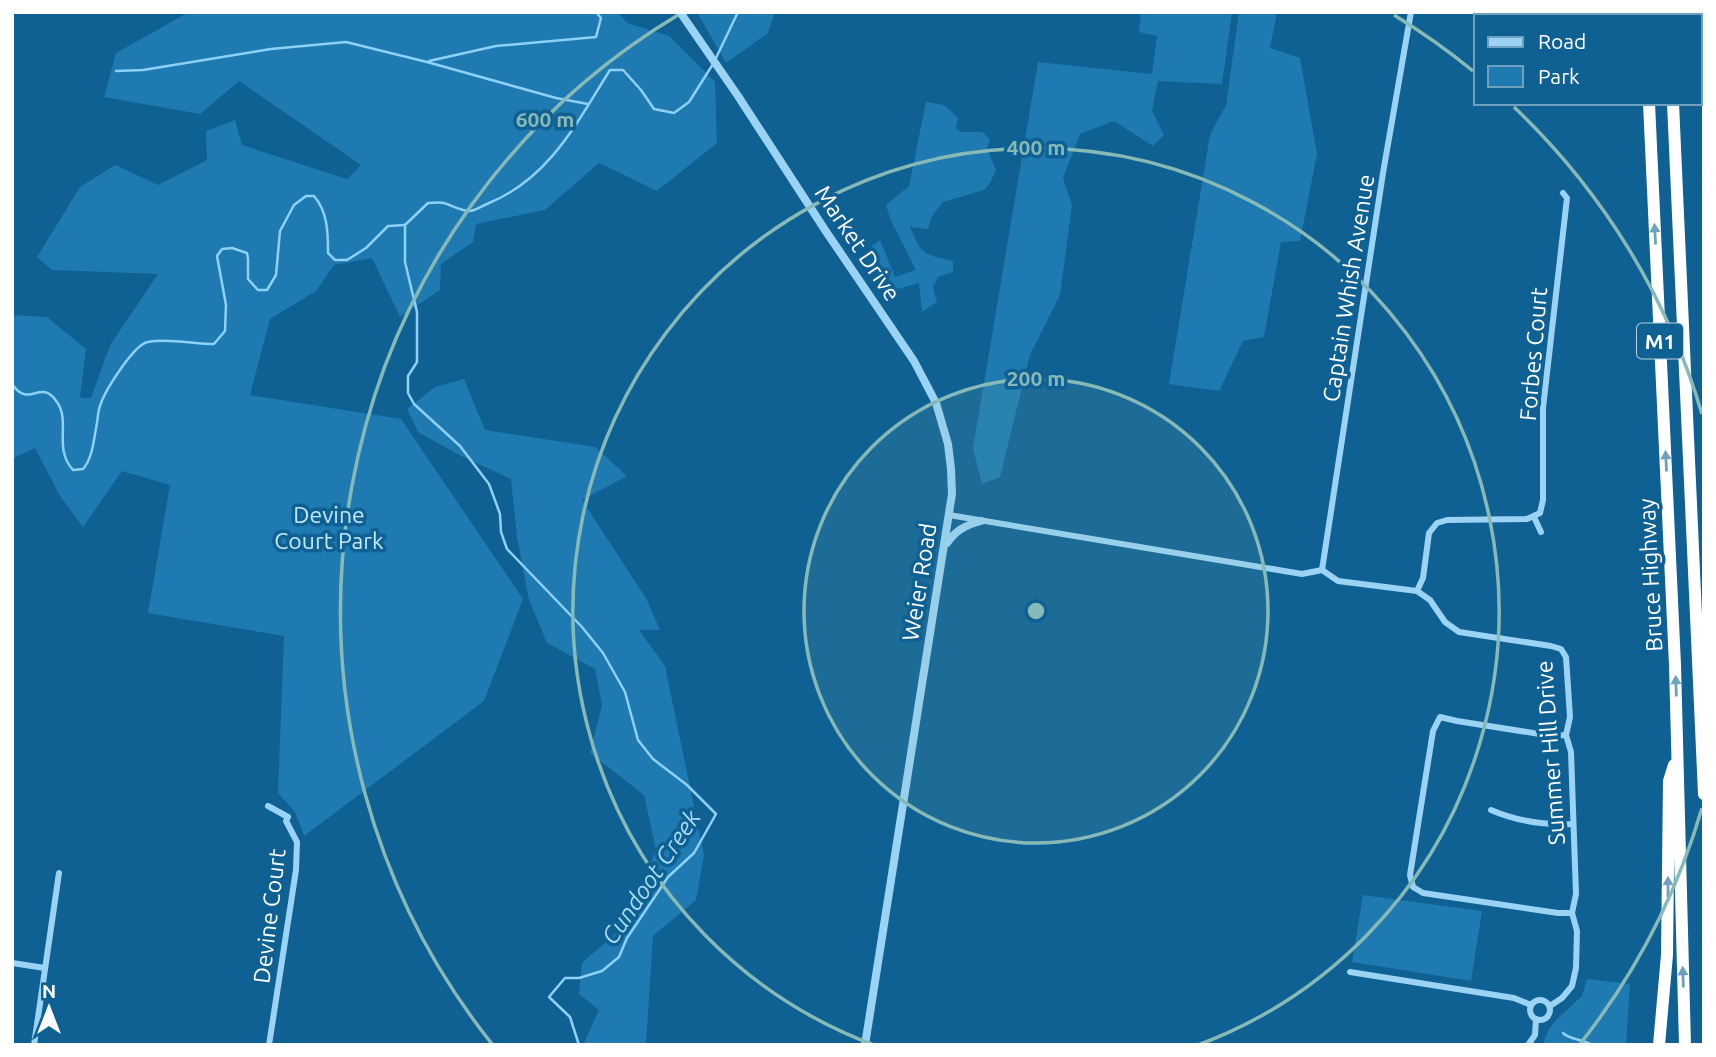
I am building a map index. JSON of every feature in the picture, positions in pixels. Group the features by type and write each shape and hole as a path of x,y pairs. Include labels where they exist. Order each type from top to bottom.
{"highway":[{"name":"Bruce Highway","path":"1649,105 1675,665 1685,1045"},
{"name":"Bruce Highway","path":"1673,105 1704,794"},
{"path":"1694,571 1704,588"},
{"path":"1659,1045 1667,955 1669,781 1678,754"}],"street":[{"name":"Market Drive","path":"680,12 914,361 936,403 948,444 952,494 949,515"},
{"name":"Captain Whish Avenue","path":"1322,570 1383,173 1411,12"},
{"name":"Forbes Court","path":"1534,517 1540,513 1543,500 1543,408 1567,198 1563,193"},
{"name":"Weier Road","path":"865,1045 949,515 1302,574 1322,570 1338,581 1417,592"},
{"path":"1417,592 1423,578 1429,533 1437,523 1447,520 1534,517 1541,532"},
{"path":"944,547 952,536 964,527 981,521"},
{"name":"Summer Hill Drive","path":"1417,592 1430,600 1445,622 1459,632 1551,646 1561,649 1566,657 1570,717 1566,735 1572,752 1576,894 1572,913 1577,931 1576,968 1572,986 1562,998 1550,1006"},
{"path":"1566,735 1552,736 1440,717 1433,731 1410,875 1413,887 1423,893 1572,913"},
{"name":"Devine Court","path":"268,806 288,817 286,821 297,842 296,870 269,1045"},
{"path":"1491,810 1506,816 1556,825 1573,824"},
{"path":"34,1045 59,873"},
{"path":"12,963 45,968"},
{"path":"1350,972 1514,998 1531,1005"},
{"path":"1537,1000 1544,1000 1550,1006 1548,1016 1543,1020 1536,1019 1530,1013 1531,1005 1537,1000"},
{"path":"1528,1045 1535,1035 1536,1019"}],"green space":[{"name":"Devine Court Park","path":"189,12 618,12 627,23 669,36 715,82 717,143 657,191 599,163 545,210 476,224 473,242 441,264 440,290 400,317 372,258 334,265 316,291 270,319 250,395 401,419 523,599 484,701 304,836 295,812 278,793 284,636 148,613 170,485 122,471 83,527 60,496 35,448 12,459 12,315 47,317 86,349 80,398 91,398 110,345 158,274 52,270 37,257 80,187 115,165 158,185 207,160 206,131 235,120 242,145 347,179 361,165 239,81 200,114 104,97 116,53"},
{"path":"697,12 775,12 768,33 726,63"},
{"path":"1141,12 1232,12 1222,84 1158,81 1152,111 1164,135 1153,146 1114,121 1080,134 1063,178 1072,205 1060,295 1030,355 1000,477 982,484 973,448 1038,62 1152,74 1157,36 1139,32"},
{"path":"1239,12 1277,12 1270,48 1300,58 1317,154 1300,241 1281,242 1264,337 1243,341 1219,391 1169,384 1210,135 1226,105"},
{"path":"926,102 944,105 958,118 956,129 962,132 982,132 990,139 987,149 996,170 984,190 943,202 932,216 928,229 910,227 921,249 936,257 953,261 953,272 938,277 933,287 937,302 922,312 919,283 884,293 872,246 880,240 895,277 916,270 891,221 886,205 909,186"},
{"path":"464,379 485,430 595,447 627,476 582,500 646,598 660,630 639,630 665,666 704,855 696,900 653,936 646,1045 583,1045 599,1010 579,994 582,963 625,925 656,850 644,795 590,753 602,705 595,669 547,643 529,600 517,537 511,479 418,432 407,409 435,387"},
{"path":"1363,895 1482,911 1471,981 1352,962"},
{"path":"1587,979 1630,984 1626,1045 1542,1045 1557,1019 1582,996"}],"waterway":[{"path":"429,61 496,46 596,37 601,18 596,12"},
{"name":"Cundoot Creek","path":"716,58 738,12"},
{"path":"116,71 143,70 271,49 346,42 556,98 588,104"},
{"name":"Cundoot Creek","path":"579,1045 570,1017 549,997 565,978 579,978 602,971 619,957 627,938 668,877 694,853 716,814 687,785 653,759 638,740 625,692 603,653 582,627 507,549 501,532 500,514 489,484 460,446 414,404 408,393 408,376 417,362 417,312 405,262 405,225 428,203 444,203 471,211 510,192 529,179 560,147 610,70 623,70 654,109 674,113 689,102 713,64"},
{"path":"12,384 24,394 45,392 57,402 63,418 63,444 67,462 73,470 83,469 91,453 103,399 113,380 135,351 148,342 156,341 214,344 225,331 226,305 217,256 222,249 232,248 247,253 248,279 258,290 267,290 276,275 280,231 294,205 306,196 314,196 319,202 325,216 328,253 335,260 347,260 366,248 388,226 405,225"},
{"path":"1563,1033 1592,1045"}]}
